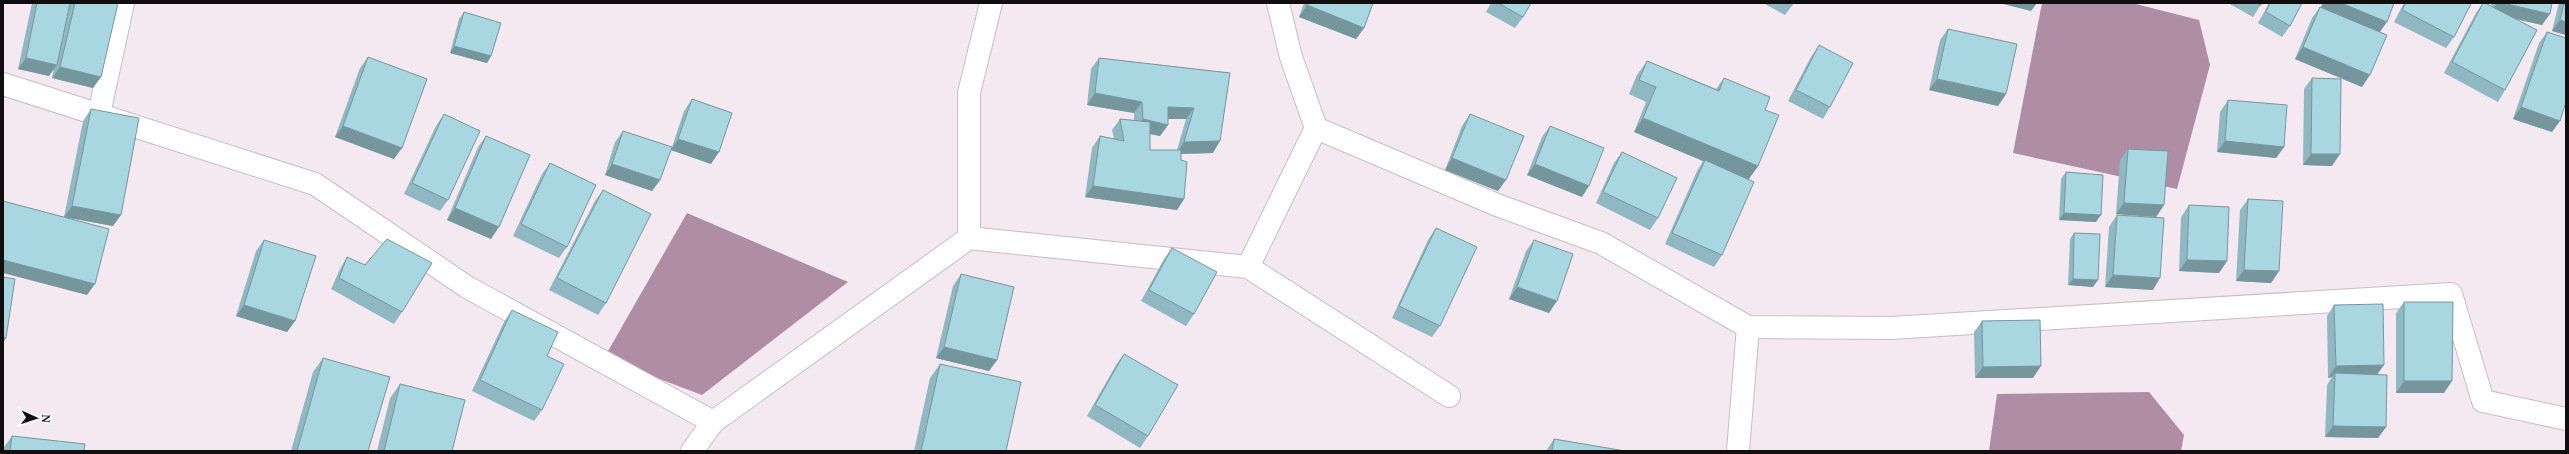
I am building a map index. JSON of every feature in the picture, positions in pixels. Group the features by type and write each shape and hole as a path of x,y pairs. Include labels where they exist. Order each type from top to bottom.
{"street":[{"path":"98,114 123,3"},
{"path":"969,238 968,93 991,3"},
{"path":"1248,268 1316,128 1291,57 1278,3"},
{"path":"3,84 315,184 467,287 713,422"},
{"path":"1316,128 1497,205 1601,243 1748,327 1891,328 2451,294 2483,401 2566,419"},
{"path":"692,451 713,422 969,238 1248,268 1449,396"},
{"path":"1738,451 1748,327"}],"shaded area":[{"path":"2042,3 2132,3 2199,20 2210,65 2177,189 2013,153"},
{"path":"687,213 848,282 702,395 604,358"},
{"path":"2149,392 2184,435 2181,451 1989,451 1997,394"}],"building":[{"path":"37,3 70,3 57,65 26,58"},
{"path":"75,3 118,3 101,77 60,67"},
{"path":"1307,3 1373,3 1364,28 1307,5"},
{"path":"1498,3 1531,3 1523,17"},
{"path":"2270,3 2302,3 2290,26 2266,12"},
{"path":"2341,3 2394,3 2387,22"},
{"path":"2406,3 2471,4 2454,37 2402,10"},
{"path":"2483,3 2537,30 2505,90 2452,62"},
{"path":"2503,3 2552,3 2550,14"},
{"path":"2564,3 2566,3 2566,22 2560,20"},
{"path":"2320,7 2387,35 2370,75 2303,47"},
{"path":"464,12 501,23 491,56 454,46"},
{"path":"1948,29 2017,44 2006,94 1937,79"},
{"path":"2547,32 2566,38 2566,102 2560,121 2521,107"},
{"path":"1819,45 1853,63 1830,107 1796,90"},
{"path":"368,57 427,79 402,148 343,126"},
{"path":"1099,58 1230,73 1220,141 1184,142 1194,108 1168,107 1168,125 1143,119 1142,102 1095,93"},
{"path":"1647,61 1719,91 1724,78 1770,97 1765,110 1779,115 1758,166 1643,118 1656,87 1639,80"},
{"path":"2312,78 2341,79 2340,154 2311,154"},
{"path":"692,99 732,113 719,152 678,139"},
{"path":"2228,100 2287,105 2284,147 2225,141"},
{"path":"91,109 139,118 121,215 72,206"},
{"path":"444,114 480,131 448,200 412,183"},
{"path":"1470,114 1524,136 1506,180 1452,158"},
{"path":"1120,119 1150,122 1150,150 1181,150 1181,160 1187,162 1184,199 1093,186 1100,136 1124,141"},
{"path":"1550,126 1604,148 1589,186 1535,164"},
{"path":"623,131 672,147 660,180 612,164"},
{"path":"486,136 530,155 499,227 455,208"},
{"path":"2128,149 2168,151 2164,205 2124,203"},
{"path":"1622,152 1677,178 1658,218 1603,192"},
{"path":"1705,160 1754,182 1722,255 1672,233"},
{"path":"550,163 596,185 567,247 521,224"},
{"path":"2066,172 2103,175 2101,215 2064,213"},
{"path":"603,190 651,214 606,303 557,278"},
{"path":"2248,199 2283,201 2279,271 2244,270"},
{"path":"3,201 109,229 95,284 3,260"},
{"path":"2189,205 2229,207 2227,261 2187,260"},
{"path":"2117,215 2164,218 2160,278 2113,275"},
{"path":"1436,228 1477,247 1440,326 1399,306"},
{"path":"2074,233 2100,234 2098,280 2073,279"},
{"path":"387,239 432,263 402,312 339,278 347,257 365,265"},
{"path":"264,240 316,256 295,321 244,305"},
{"path":"1534,240 1573,254 1557,301 1517,287"},
{"path":"1172,248 1217,272 1194,314 1149,290"},
{"path":"961,274 1014,287 997,360 944,347"},
{"path":"3,277 15,279 6,338 3,338"},
{"path":"2404,302 2453,302 2452,381 2404,381"},
{"path":"2383,304 2384,365 2336,366 2334,305"},
{"path":"512,310 558,332 547,356 564,364 542,410 480,380"},
{"path":"2040,320 2041,366 1983,367 1982,321"},
{"path":"1124,354 1178,385 1148,436 1095,405"},
{"path":"323,358 390,377 368,451 297,451"},
{"path":"940,364 1021,382 1006,451 921,451"},
{"path":"2335,373 2387,375 2386,427 2333,426"},
{"path":"400,384 465,400 452,451 384,451"},
{"path":"12,436 85,444 84,451 10,451"},
{"path":"1554,439 1625,451 1552,451"}]}
